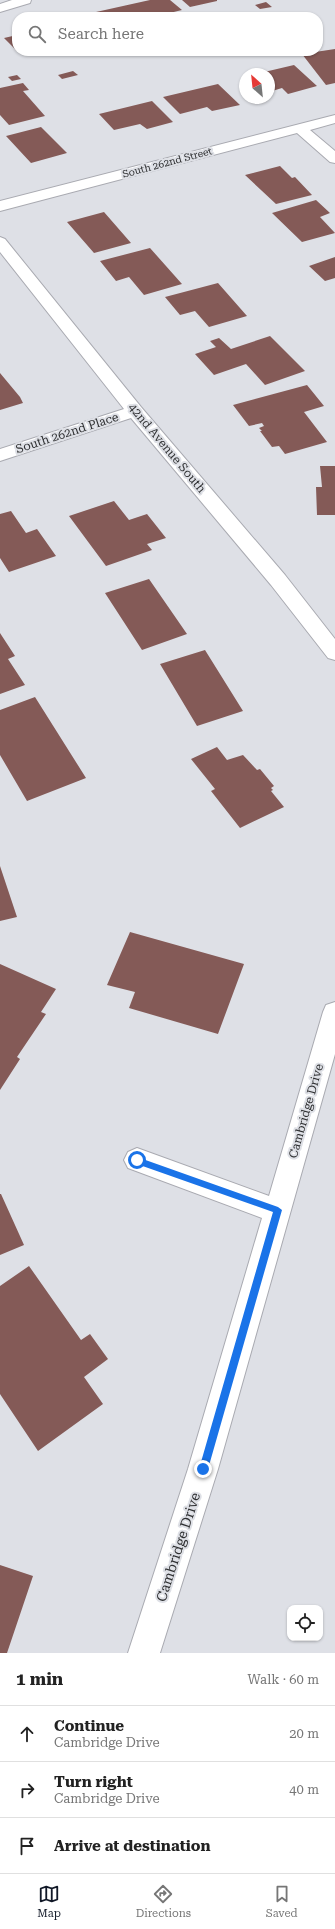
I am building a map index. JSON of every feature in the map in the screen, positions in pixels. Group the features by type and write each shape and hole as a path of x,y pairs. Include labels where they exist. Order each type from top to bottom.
{"street":[{"path":"0,8 25,0"},
{"name":"South 262nd Street","path":"0,206 335,119"},
{"path":"300,128 335,159"},
{"name":"42nd Avenue South","path":"0,242 135,411 278,580 335,653"},
{"name":"South 262nd Place","path":"0,455 135,411"},
{"name":"Cambridge Drive","path":"144,1653 203,1469 335,1012"},
{"path":"137,1160 278,1210"}],"building":[{"path":"150,0 170,0 182,10 174,12 96,12"},
{"path":"182,0 217,0 217,1 190,7"},
{"path":"266,2 272,7 260,9 255,5"},
{"path":"12,36 12,46 4,38"},
{"path":"335,49 335,83 326,85 304,56 323,56 323,51"},
{"path":"294,65 317,86 288,94 282,88 275,90 275,69"},
{"path":"73,71 78,75 62,79 58,75"},
{"path":"17,75 21,79 12,81 8,77"},
{"path":"23,83 29,90 23,91 45,116 9,125 0,115 0,88"},
{"path":"218,84 240,105 212,111 207,107 180,114 163,97"},
{"path":"152,101 173,122 147,129 140,124 114,130 99,114"},
{"path":"41,127 67,153 31,163 6,136"},
{"path":"280,166 292,178 295,177 312,195 276,204 245,175"},
{"path":"316,200 330,213 320,217 335,233 302,242 272,213"},
{"path":"104,212 131,243 94,253 67,222"},
{"path":"150,248 182,284 144,295 129,277 116,281 100,261"},
{"path":"335,257 335,278 325,281 309,266"},
{"path":"218,283 247,316 209,327 195,311 180,315 165,297"},
{"path":"270,336 305,371 265,385 246,364 214,375 195,354 216,347 210,341 219,338 231,349"},
{"path":"0,373 20,397 23,403 0,410"},
{"path":"307,385 324,406 304,412 327,442 285,454 279,446 272,447 260,431 262,431 259,428 264,426 262,423 249,426 233,405"},
{"path":"320,466 335,466 335,515 317,515 316,487 322,487"},
{"path":"114,501 129,520 147,514 166,538 147,544 152,550 106,566 69,516"},
{"path":"11,511 26,533 37,529 56,556 9,572 0,558 0,514"},
{"path":"149,579 187,634 142,650 105,593"},
{"path":"0,633 15,656 8,659 25,685 0,694"},
{"path":"205,650 243,711 197,726 160,664"},
{"path":"35,697 86,778 27,801 0,755 0,710"},
{"path":"217,747 227,760 243,755 257,770 260,769 274,786 271,788 273,790 271,791 284,807 240,828 211,791 215,789 191,759"},
{"path":"0,866 17,917 0,921"},
{"path":"130,932 244,964 218,1034 129,1008 135,992 107,985"},
{"path":"0,964 56,989 41,1012 46,1014 17,1057 20,1059 0,1090"},
{"path":"0,1194 24,1245 0,1255"},
{"path":"29,1266 81,1340 90,1334 108,1359 84,1377 103,1404 38,1451 0,1394 0,1286"},
{"path":"0,1565 33,1576 7,1653 0,1653"}],"route":[{"path":"137,1160 278,1210 203,1469"}]}
